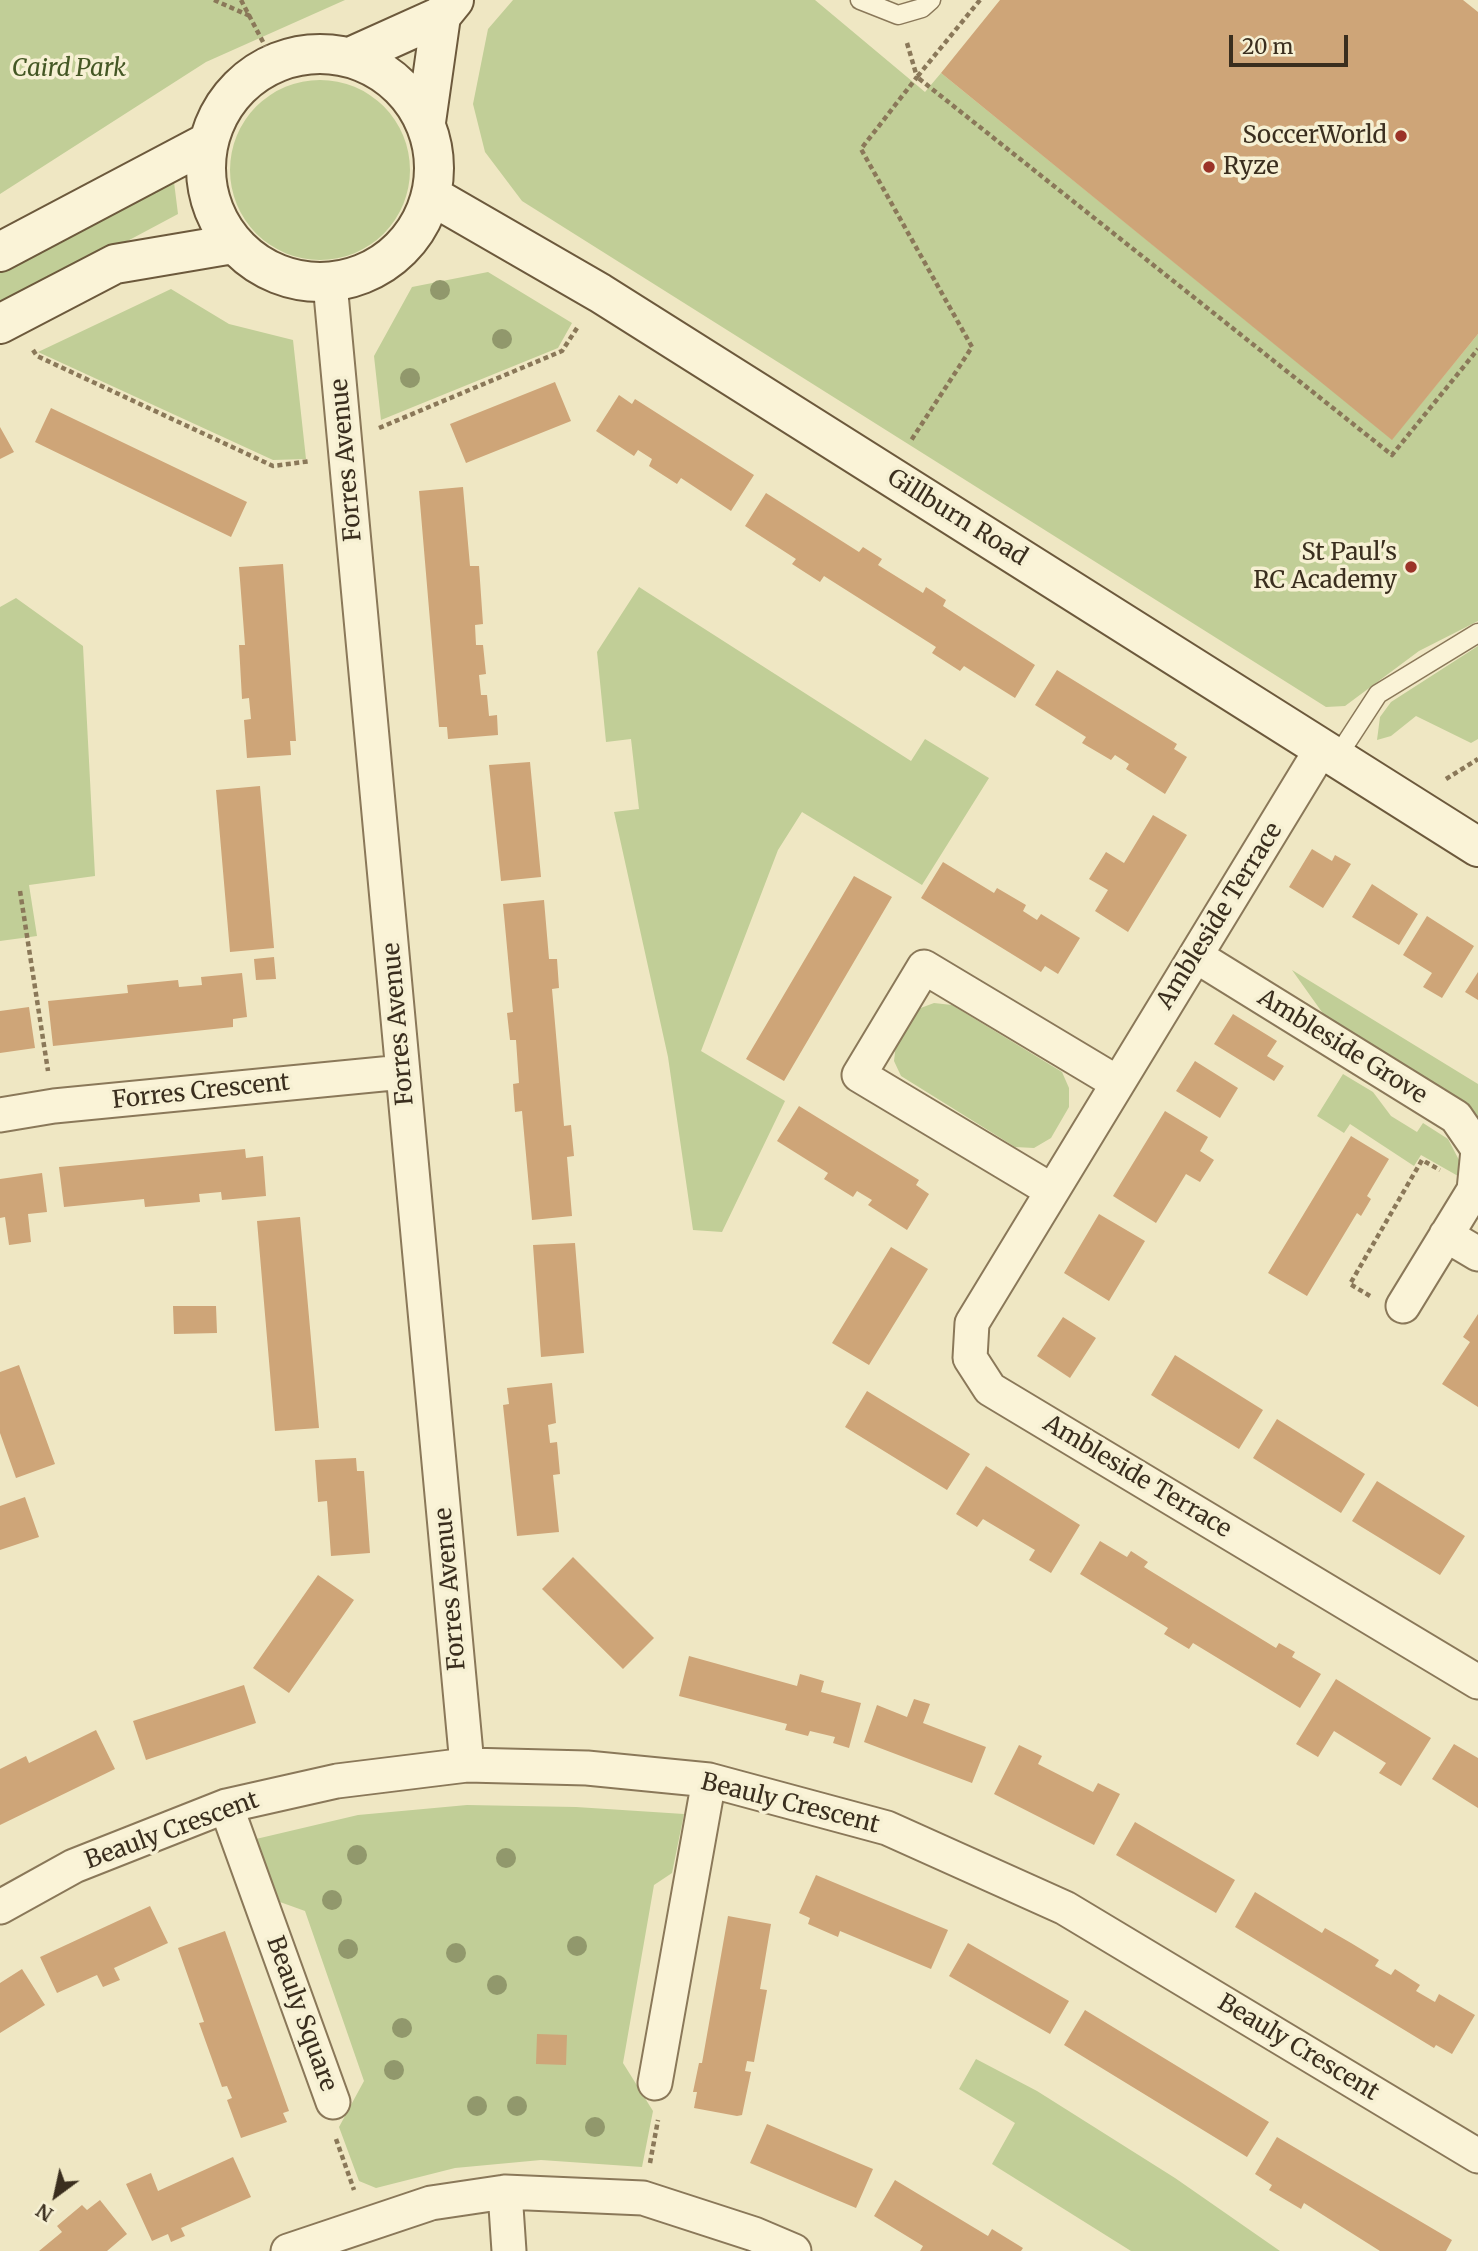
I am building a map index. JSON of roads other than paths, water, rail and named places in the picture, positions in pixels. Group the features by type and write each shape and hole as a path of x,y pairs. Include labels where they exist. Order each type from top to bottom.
{"street":[{"path":"351,57 448,8"},
{"path":"425,122 448,8"},
{"path":"311,54 351,57 374,67 395,82 412,100 425,122 435,159 432,196 418,229 395,256 365,274 330,283 294,281 261,267 233,244 214,213 205,178 208,142 217,117 231,95 250,76 274,63 311,54"},
{"path":"0,252 208,142"},
{"name":"Gillburn Road","path":"432,196 600,293 1478,847"},
{"path":"0,324 115,264 233,244"},
{"name":"Forres Avenue","path":"330,283 467,1765"},
{"name":"Ambleside Terrace","path":"1330,753 1116,1082 1051,1190 972,1323 970,1358 990,1389 1478,1682"},
{"name":"Ambleside Grove","path":"1196,957 1455,1117 1478,1149 1474,1190 1403,1306"},
{"path":"1051,1190 859,1075 924,967 1116,1082"},
{"name":"Forres Crescent","path":"0,1115 54,1106 403,1072"},
{"path":"1446,1235 1478,1254"},
{"name":"Beauly Crescent","path":"0,1907 74,1866 226,1806 337,1781 467,1765 587,1768 709,1780 887,1828 1065,1908 1478,2156"},
{"path":"655,2083 709,1780"},
{"name":"Beauly Square","path":"226,1806 333,2102"},
{"path":"505,2192 509,2251"},
{"path":"288,2251 431,2203 505,2192 643,2198 754,2234 794,2251"}],"lane":[{"path":"860,0 898,15 922,8 931,0"},
{"path":"1330,753 1378,694 1478,633"}],"place":[{"name":"SoccerWorld","path":"1401,136"},
{"name":"Ryze","path":"1209,167"},
{"name":"St Paul's RC Academy","path":"1411,567"}],"park label":[{"name":"Caird Park","path":"69,69"}]}
